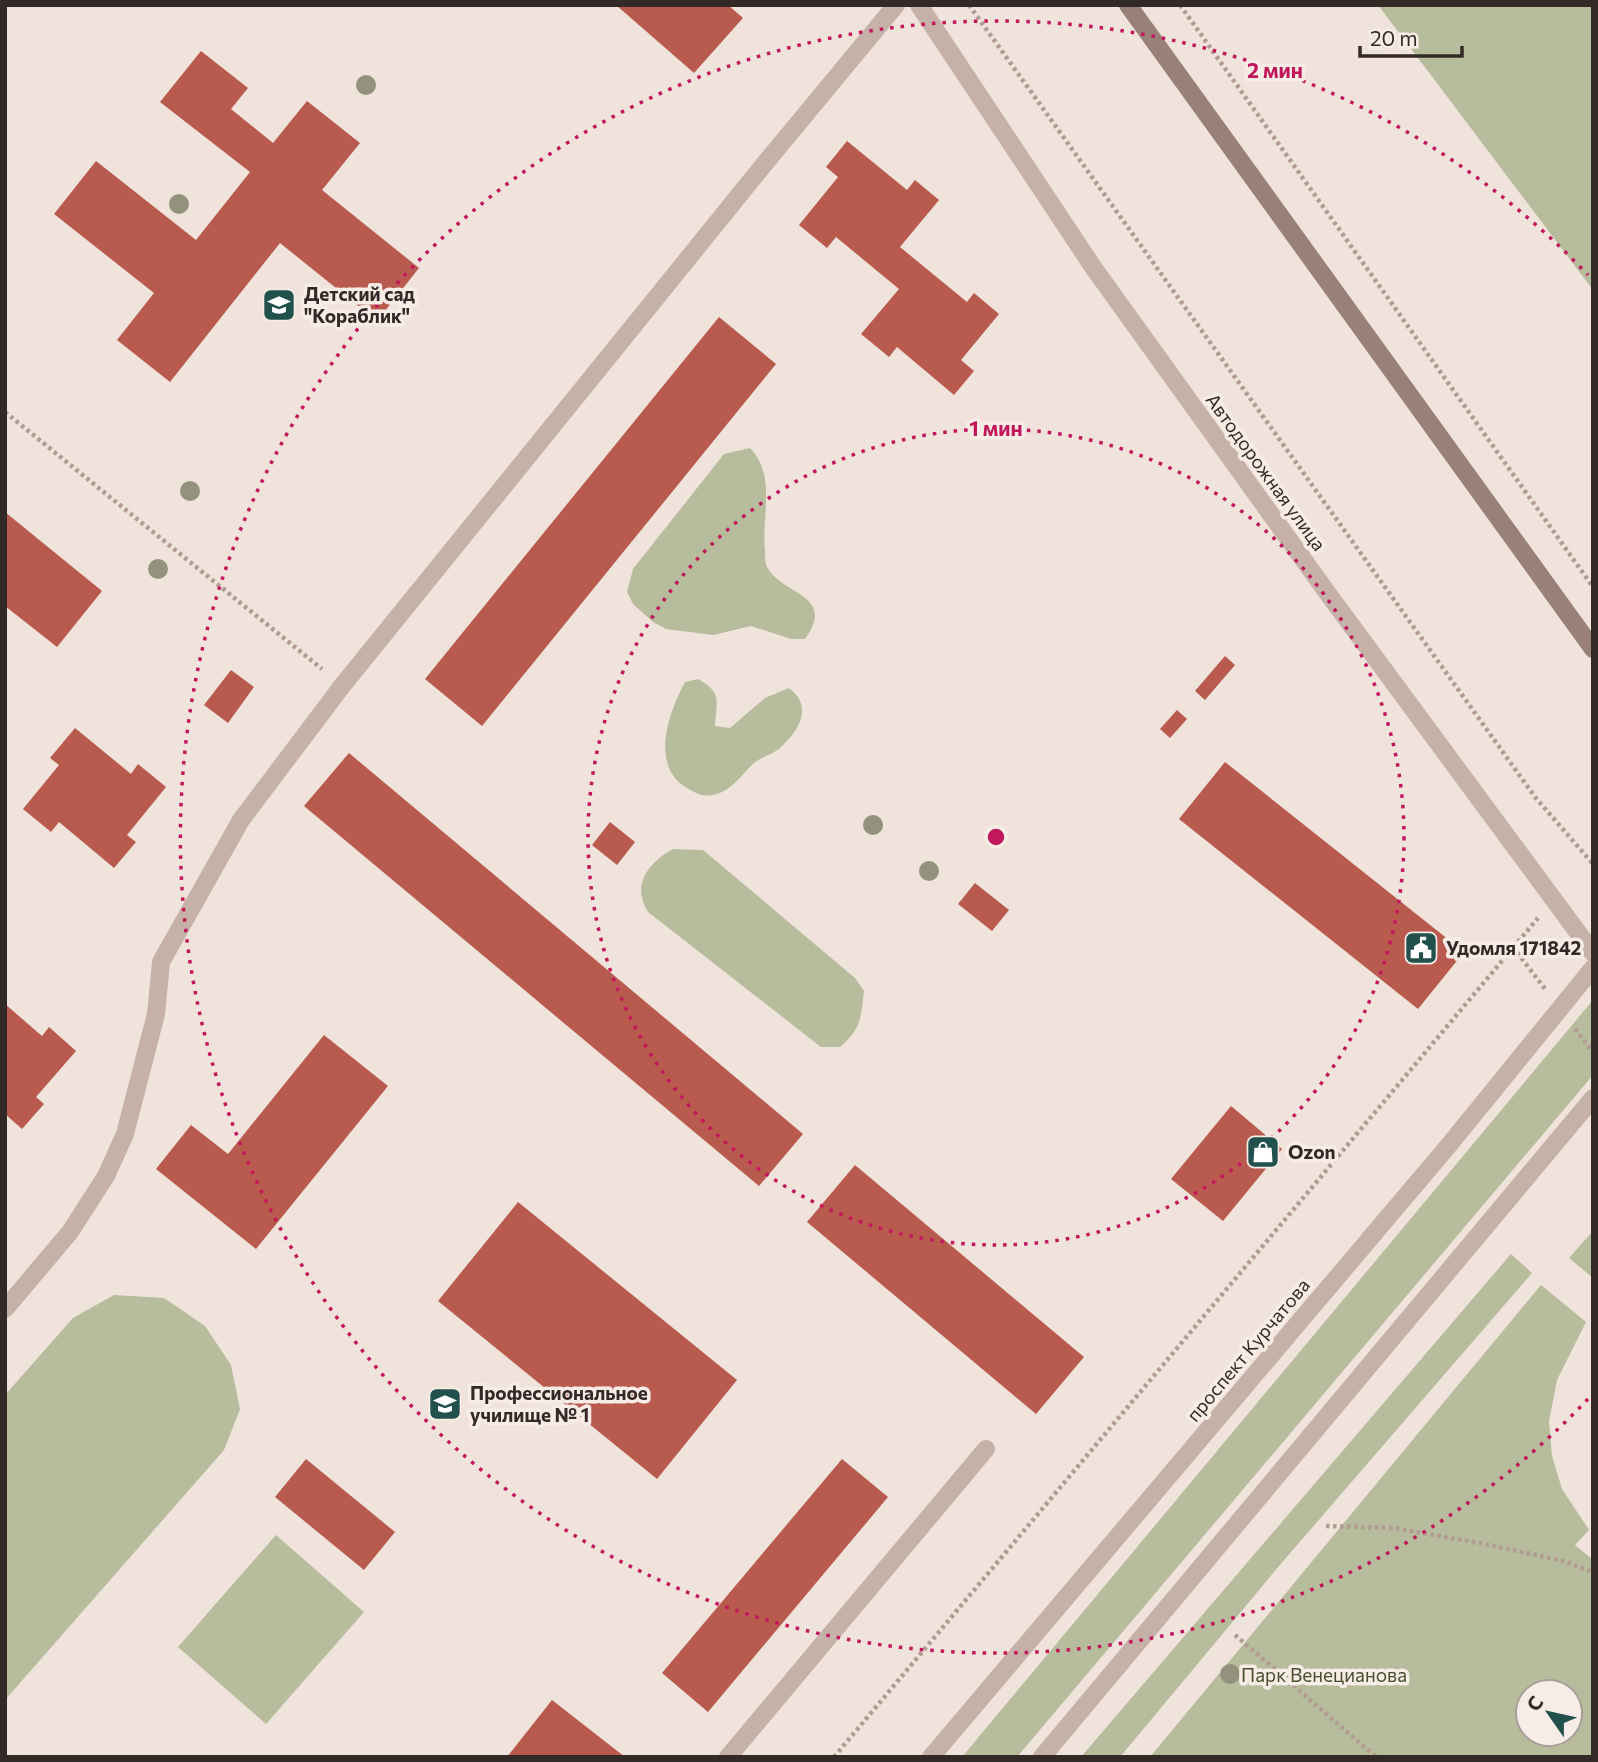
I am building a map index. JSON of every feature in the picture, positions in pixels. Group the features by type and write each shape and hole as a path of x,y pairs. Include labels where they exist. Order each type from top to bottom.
{"main road":[{"path":"1128,5 1593,649"}],"street":[{"path":"5,1309 70,1232 106,1176 125,1134 156,1014 161,962 241,820 342,686 896,5"},
{"name":"Автодорожная улица","path":"919,5 1093,267 1326,591 1593,953"},
{"name":"проспект Курчатова","path":"931,1757 1449,1145 1593,968"},
{"path":"1042,1757 1593,1098"},
{"path":"729,1757 986,1449"}],"path":[{"path":"969,5 1535,797 1593,864"},
{"path":"1180,5 1593,587"},
{"path":"5,412 342,686"},
{"path":"834,1757 1047,1500 1553,901"},
{"path":"1326,1526 1393,1528 1563,1561 1593,1572"},
{"path":"1235,1635 1376,1757"}],"green space":[{"path":"1378,5 1593,5 1593,290"},
{"path":"750,448 758,459 766,484 766,565 775,577 811,604 815,613 813,624 805,639 791,639 751,626 713,635 666,629 653,622 633,604 627,592 633,569 724,454"},
{"path":"698,679 715,693 715,726 730,728 765,698 789,688 801,702 798,725 779,749 754,763 718,794 702,795 687,788 675,778 665,753 669,723 679,694 685,682"},
{"path":"673,849 703,850 855,978 864,991 861,1016 847,1041 840,1047 821,1047 648,912 641,893 645,876 656,861"},
{"path":"1593,1000 1593,1075 1017,1757 962,1757"},
{"path":"1593,1231 1593,1278 1569,1258"},
{"path":"1511,1254 1532,1273 1279,1566 1120,1757 1081,1757"},
{"name":"Парк Венецианова","path":"1541,1285 1586,1322 1557,1380 1549,1421 1552,1456 1562,1489 1589,1530 1575,1545 1593,1560 1593,1757 1150,1757"},
{"path":"114,1295 164,1298 205,1326 231,1365 240,1409 224,1450 5,1700 5,1395 73,1318"},
{"path":"276,1535 364,1612 266,1724 178,1647"}],"building":[{"path":"616,5 728,5 743,18 694,73"},
{"path":"201,51 248,88 231,109 273,143 307,101 360,143 322,190 419,268 377,321 280,243 170,382 117,340 154,293 54,214 96,161 196,240 250,172 160,102"},
{"path":"847,141 907,190 915,180 939,200 900,247 967,302 974,293 999,314 961,360 974,371 954,395 897,347 889,357 861,334 899,289 836,237 827,248 799,225 838,177 826,167"},
{"path":"719,317 776,364 482,726 425,679"},
{"path":"5,512 102,591 57,647 5,606"},
{"path":"1225,656 1235,665 1205,700 1195,691"},
{"path":"231,670 254,687 228,723 204,705"},
{"path":"1177,710 1187,719 1170,738 1160,729"},
{"path":"75,728 131,774 138,764 166,787 127,835 136,842 114,868 59,822 51,832 23,809 59,765 50,758"},
{"path":"349,753 803,1134 759,1186 304,806"},
{"path":"1225,762 1464,952 1418,1009 1179,819"},
{"path":"610,822 635,842 617,865 592,845"},
{"path":"975,883 1009,910 992,931 958,904"},
{"path":"5,1004 42,1036 49,1027 76,1051 36,1097 44,1104 22,1129 5,1114"},
{"path":"324,1035 388,1086 256,1249 156,1169 191,1125 228,1154"},
{"path":"1231,1106 1282,1149 1223,1221 1171,1179"},
{"path":"855,1165 1084,1357 1036,1414 807,1222"},
{"path":"518,1202 737,1380 657,1479 438,1301"},
{"path":"306,1459 395,1532 364,1570 275,1497"},
{"path":"842,1459 888,1497 708,1712 662,1673"},
{"path":"552,1700 625,1757 507,1757"}],"place":[{"name":"Детский сад \"Кораблик\"","path":"279,305"},
{"name":"Удомля 171842","path":"1421,948"},
{"name":"Ozon","path":"1263,1152"},
{"name":"Профессиональное училище № 1","path":"445,1404"}]}
